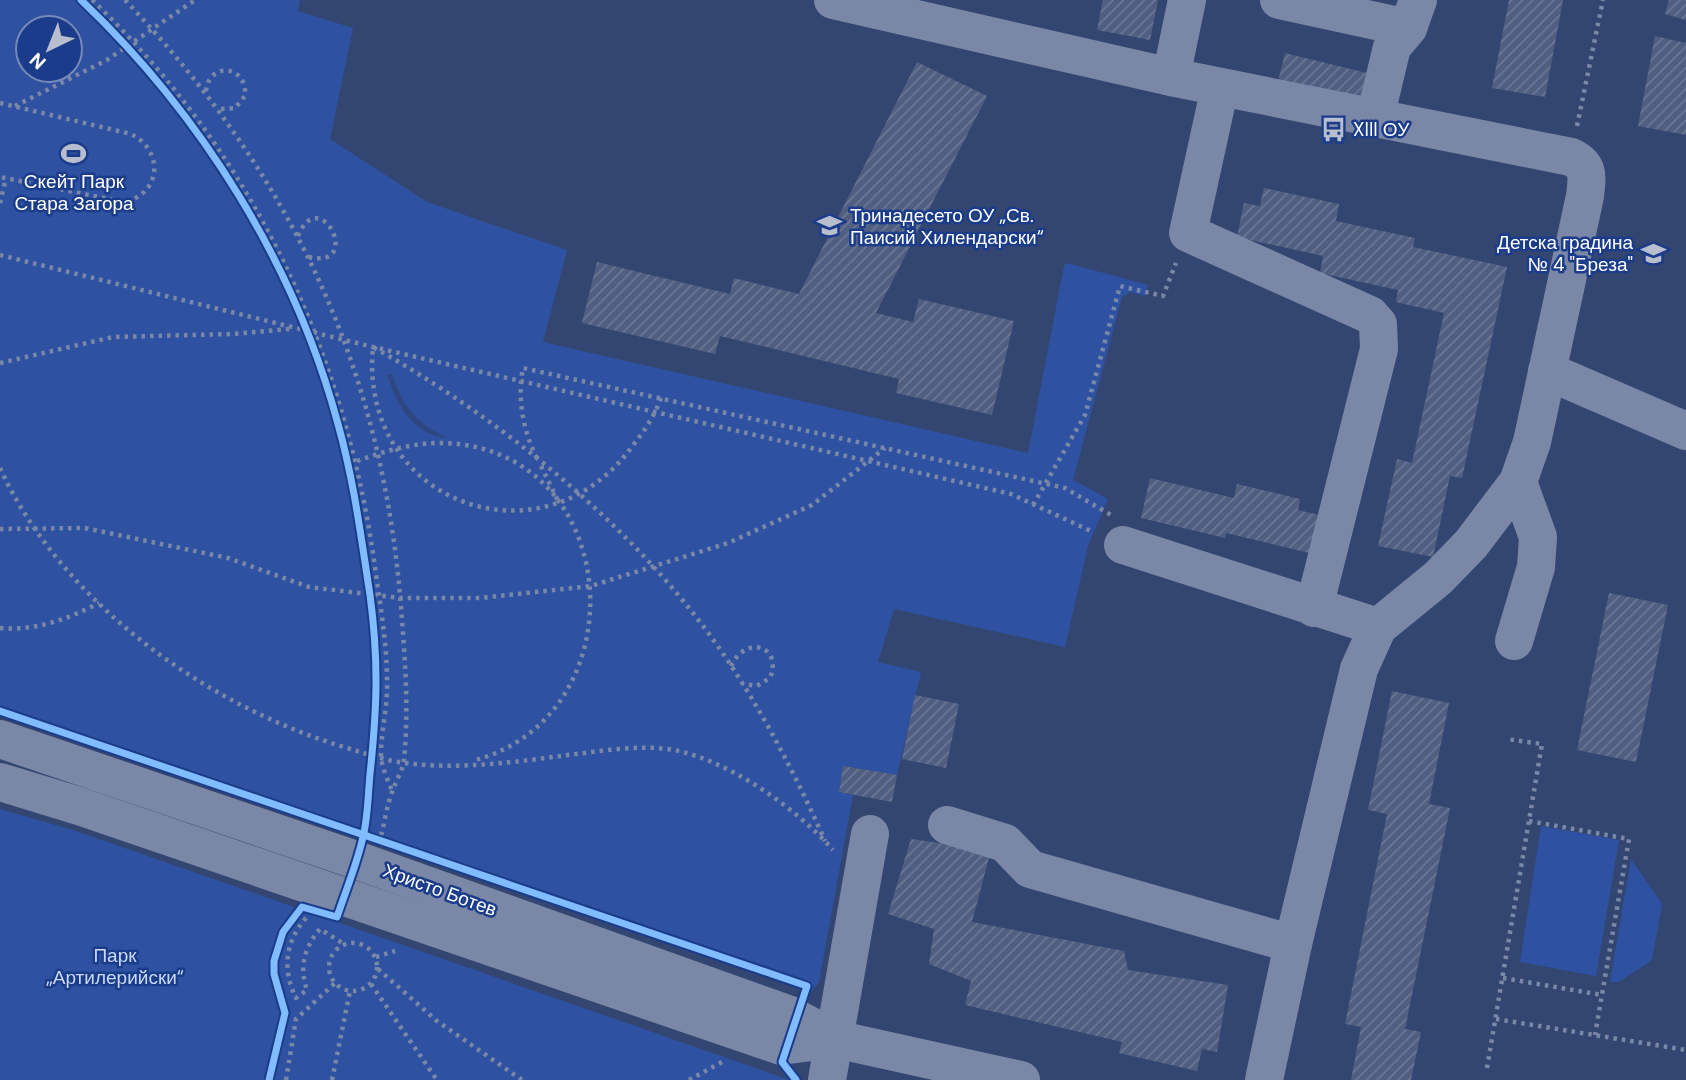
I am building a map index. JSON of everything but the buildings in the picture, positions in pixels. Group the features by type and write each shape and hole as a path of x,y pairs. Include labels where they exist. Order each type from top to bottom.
{"street":[{"path":"833,0 1171,77 1571,157 1582,162 1588,172 1586,196 1532,442 1518,482 1471,544 1438,578 1378,627 1359,669 1293,944 1264,1080"},
{"path":"1171,77 1187,0"},
{"path":"1279,0 1413,14 1392,47 1375,118"},
{"path":"1220,87 1188,233 1370,315 1378,324 1378,349 1314,608"},
{"path":"1547,371 1686,431"},
{"path":"1514,641 1536,568 1538,537 1518,482"},
{"path":"1123,545 1378,627"},
{"name":"Христо Ботев","path":"0,739 376,852 790,1015 835,1039 1021,1080"},
{"name":"Христо Ботев","path":"0,782 79,806 330,903 781,1046 835,1039"},
{"path":"947,825 1005,843 1030,869 1293,944"},
{"path":"827,1080 870,834"}],"path":[{"path":"81,0 130,45 179,96 239,180 284,260 317,333 356,461 370,527 387,683 381,757 392,792"},
{"path":"92,0 171,97 230,181 267,247 305,331 345,452 358,510 370,595 378,698 372,759"},
{"path":"125,0 220,109 257,164 298,236 343,338 378,453 396,548 405,676 404,763 392,792 376,852"},
{"path":"15,106 130,45 195,0"},
{"path":"1571,157 1603,0"},
{"path":"206,91 210,76 224,69 239,74 244,80 245,96 241,103 235,107 220,109"},
{"path":"0,103 131,134 149,147 156,168 149,188 134,200 124,202 0,177"},
{"path":"0,203 6,178"},
{"path":"298,236 307,222 315,220 331,225 335,231 337,239 331,253 324,257 309,257"},
{"path":"1033,505 1085,415 1120,286 1163,296 1188,233"},
{"path":"0,255 295,329 1011,494 1123,545"},
{"path":"0,363 113,337 232,334 295,329"},
{"path":"373,347 372,391 385,433 411,469 428,484 468,505 513,511 559,503 580,495 622,462 657,411 661,398"},
{"path":"373,347 415,371 539,462 580,495 653,568 732,666 773,734 825,841"},
{"path":"464,763 512,746 533,732 566,694 582,654 592,609 591,586 582,542 559,503 525,428 520,380 523,368 1065,488 1116,518 1123,545"},
{"path":"356,461 396,449 447,443 496,454 540,482 559,503"},
{"path":"0,529 85,528 228,558 309,587 401,598 480,598 591,586 727,543 812,505 885,448"},
{"path":"0,468 36,528 99,603 175,666 216,692 292,729 372,759 381,757 404,763 519,762 617,749 674,750 722,767 762,789 825,841 861,883"},
{"path":"0,628 31,628 55,623 99,603"},
{"path":"732,666 740,652 747,647 764,649 770,655 773,671 770,678 757,687 742,684"},
{"path":"1487,1068 1542,744 1506,739"},
{"path":"1529,821 1629,839 1595,1035"},
{"path":"330,903 299,926 288,951 287,975 296,998 307,990 303,960 312,939 320,929 344,944 362,944 370,949 376,957 378,968 371,984 361,990 350,991 335,982 330,974 331,956 344,944"},
{"path":"378,968 437,1021 522,1080"},
{"path":"1503,978 1602,995"},
{"path":"286,1080 296,1019 335,982"},
{"path":"371,984 437,1080"},
{"path":"332,1080 350,991"},
{"path":"1496,1019 1686,1050"},
{"path":"688,1080 732,1057"}],"green space":[{"path":"0,0 300,0 298,11 353,28 330,139 427,202 567,250 543,342 1028,453 1064,266 1067,263 1148,285 1145,296 1130,292 1122,297 1073,480 1108,499 1088,546 1065,647 894,609 878,662 921,672 897,775 843,766 839,792 853,795 819,982 811,992 0,713"},
{"name":"Парк „Артилерийски“","path":"0,809 76,831 790,1080 0,1080"},
{"path":"1541,826 1619,840 1596,976 1520,962"},
{"path":"1631,859 1662,904 1652,960 1619,982 1610,982"}],"shaded area":[{"path":"387,374 392,375 413,414 449,438 426,432 408,417"}],"cycle path":[{"path":"81,0 125,44 204,142 269,250 297,306 320,365 344,445 357,509 373,619 376,664 366,822 358,857 337,917 302,907 283,932 274,961 274,974 285,1013 269,1080"},
{"path":"0,711 807,986 782,1062 796,1080"}],"place":[{"name":"XIII ОУ","path":"1333,129"},
{"name":"Скейт Парк Стара Загора","path":"74,153"},
{"name":"Тринадесето ОУ „Св. Паисий Хилендарски“","path":"830,226"},
{"name":"Детска градина № 4 \"Бреза\"","path":"1653,253"}]}
